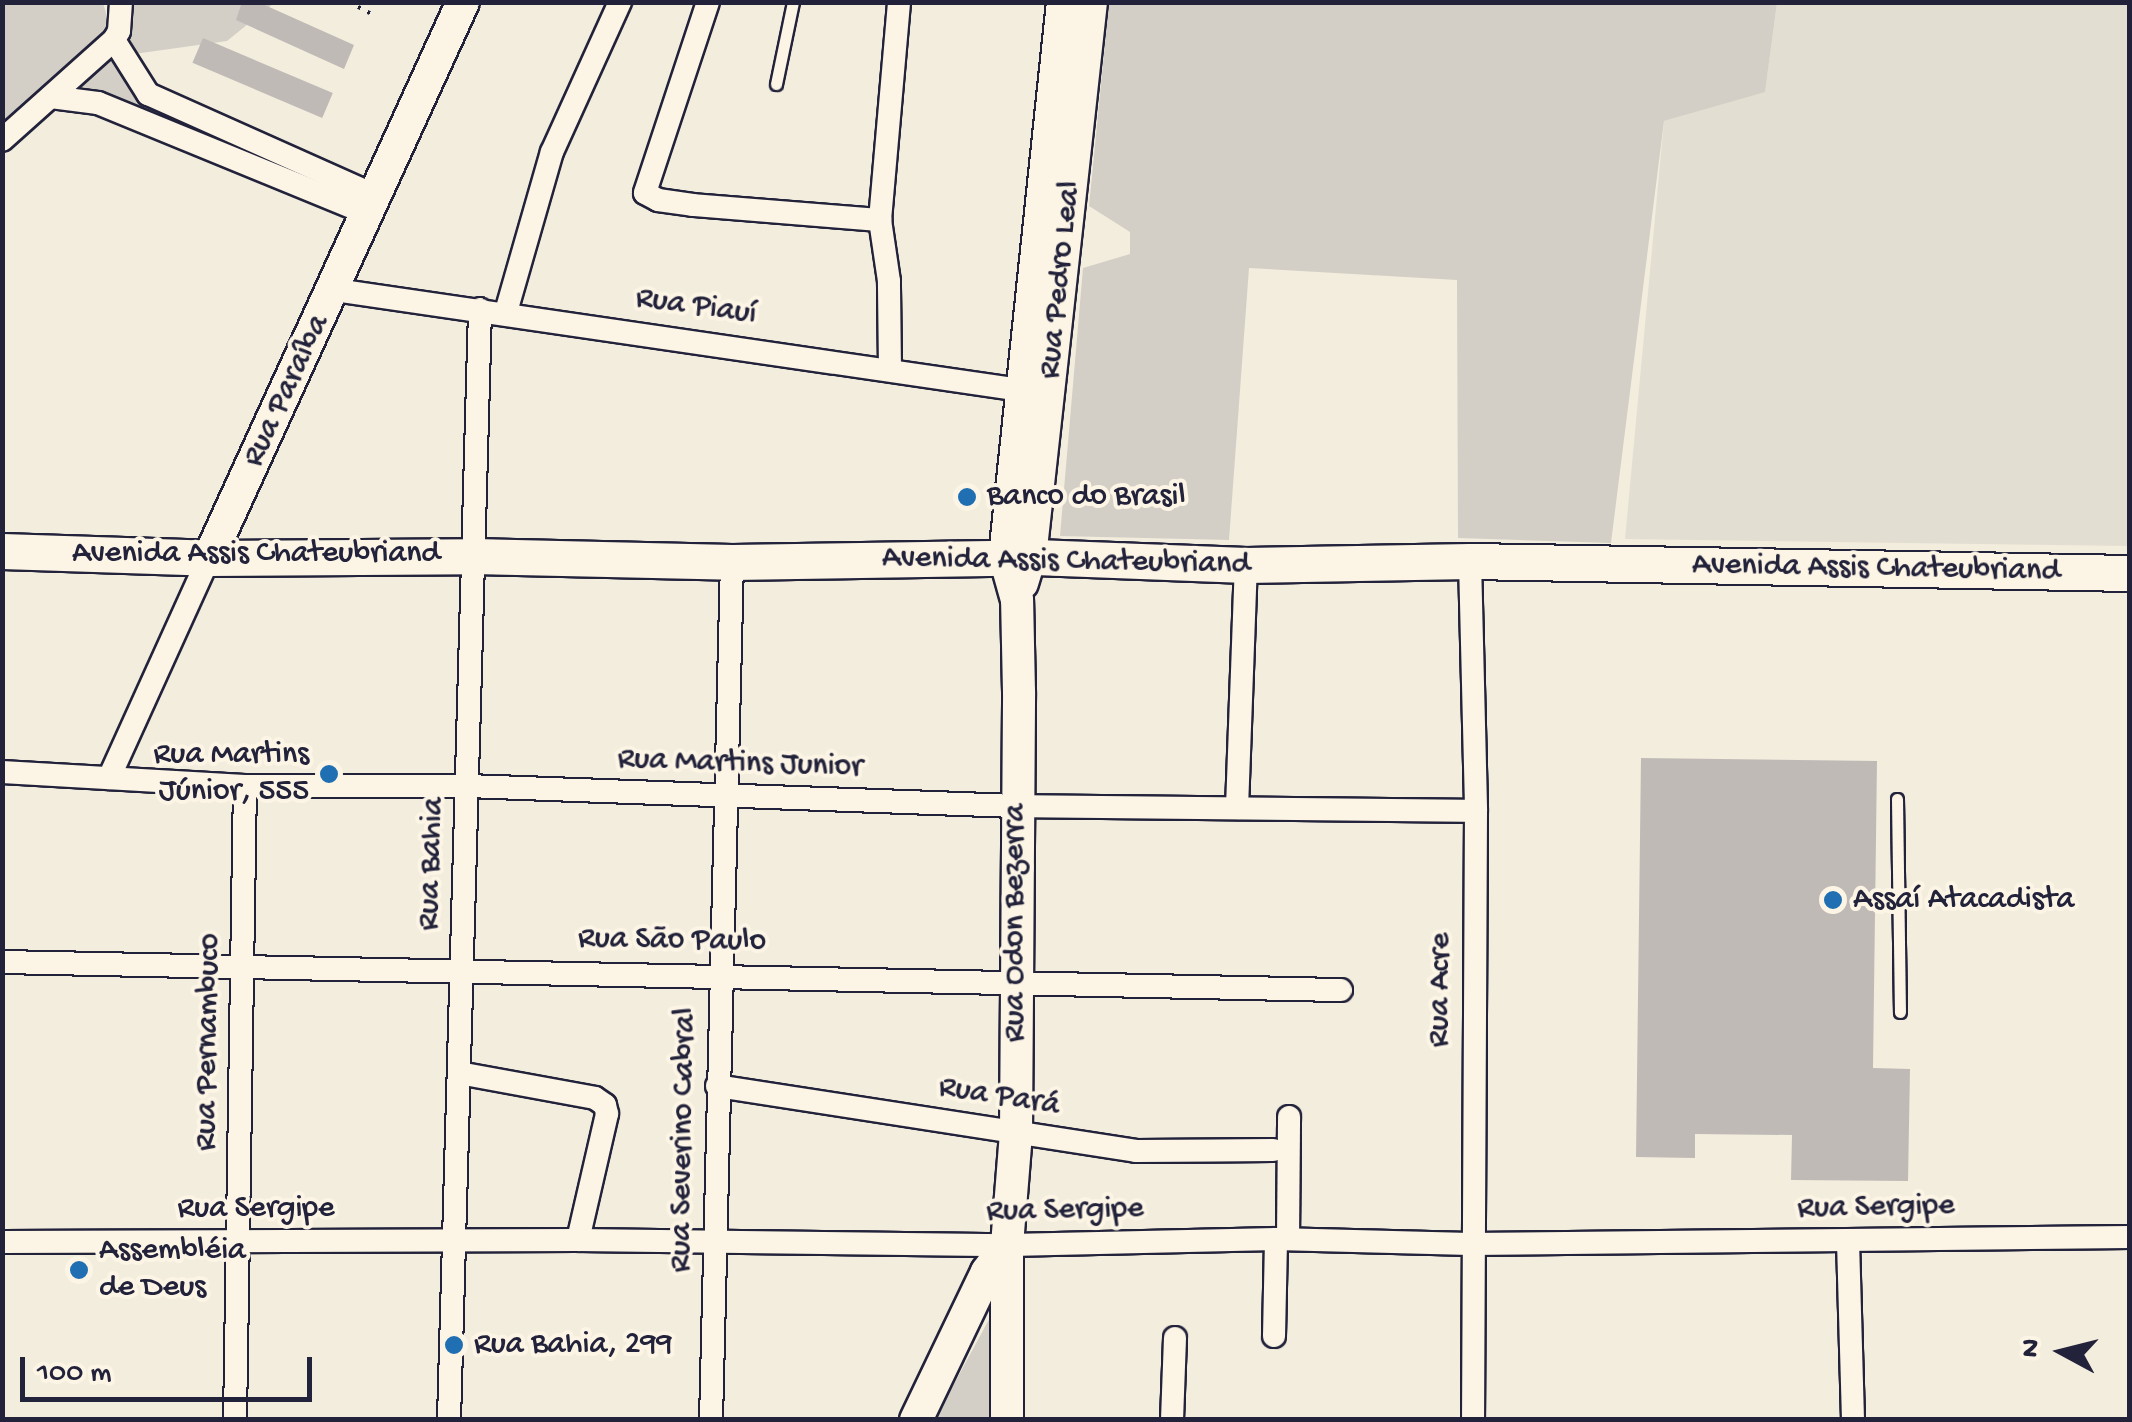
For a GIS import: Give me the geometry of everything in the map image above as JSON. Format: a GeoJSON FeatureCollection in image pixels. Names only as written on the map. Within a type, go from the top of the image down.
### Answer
{"type":"FeatureCollection","features":[{"type":"Feature","properties":{"kind":"main road","name":"Rua Paraíba"},"geometry":{"type":"LineString","coordinates":[[208,558],[335,290],[463,2]]}},
{"type":"Feature","properties":{"kind":"main road","name":"Rua Pedro Leal"},"geometry":{"type":"LineString","coordinates":[[1018,557],[1035,392],[1064,2]]}},
{"type":"Feature","properties":{"kind":"main road","name":"Rua Pedro Leal"},"geometry":{"type":"LineString","coordinates":[[1035,392],[1091,2]]}},
{"type":"Feature","properties":{"kind":"main road","name":"Avenida Assis Chateubriand"},"geometry":{"type":"LineString","coordinates":[[2,550],[208,558],[473,556],[732,562],[1018,557],[1246,565],[1470,561],[2130,573]]}},
{"type":"Feature","properties":{"kind":"main road","name":"Rua Odon Bezerra"},"geometry":{"type":"LineString","coordinates":[[1007,1420],[1007,1246],[1016,1133],[1018,557]]}},
{"type":"Feature","properties":{"kind":"main road"},"geometry":{"type":"LineString","coordinates":[[916,1420],[988,1272],[1007,1246]]}},
{"type":"Feature","properties":{"kind":"street"},"geometry":{"type":"LineString","coordinates":[[2,140],[114,40],[119,31],[121,2]]}},
{"type":"Feature","properties":{"kind":"street"},"geometry":{"type":"LineString","coordinates":[[506,312],[552,152],[620,2]]}},
{"type":"Feature","properties":{"kind":"street"},"geometry":{"type":"LineString","coordinates":[[708,2],[645,193],[658,200],[693,205],[880,220]]}},
{"type":"Feature","properties":{"kind":"street"},"geometry":{"type":"LineString","coordinates":[[890,369],[889,281],[880,220],[899,2]]}},
{"type":"Feature","properties":{"kind":"street"},"geometry":{"type":"LineString","coordinates":[[114,40],[148,94],[372,205]]}},
{"type":"Feature","properties":{"kind":"street"},"geometry":{"type":"LineString","coordinates":[[51,98],[77,97],[98,103],[372,205]]}},
{"type":"Feature","properties":{"kind":"street","name":"Rua Piauí"},"geometry":{"type":"LineString","coordinates":[[335,290],[1035,392]]}},
{"type":"Feature","properties":{"kind":"street","name":"Rua Bahia"},"geometry":{"type":"LineString","coordinates":[[450,1420],[480,309]]}},
{"type":"Feature","properties":{"kind":"street","name":"Rua Paraíba"},"geometry":{"type":"LineString","coordinates":[[109,778],[208,558]]}},
{"type":"Feature","properties":{"kind":"street","name":"Rua Acre"},"geometry":{"type":"LineString","coordinates":[[1470,561],[1476,811],[1470,1244],[1473,1420]]}},
{"type":"Feature","properties":{"kind":"street","name":"Rua Severino Cabral"},"geometry":{"type":"LineString","coordinates":[[711,1420],[716,1086],[732,562]]}},
{"type":"Feature","properties":{"kind":"street"},"geometry":{"type":"LineString","coordinates":[[1237,808],[1246,565]]}},
{"type":"Feature","properties":{"kind":"street","name":"Rua Martins Junior"},"geometry":{"type":"LineString","coordinates":[[2,772],[245,786],[467,786],[1016,806],[1476,811]]}},
{"type":"Feature","properties":{"kind":"street","name":"Rua Pernambuco"},"geometry":{"type":"LineString","coordinates":[[236,1420],[245,786]]}},
{"type":"Feature","properties":{"kind":"street","name":"Rua São Paulo"},"geometry":{"type":"LineString","coordinates":[[2,962],[242,969],[462,968],[1341,990]]}},
{"type":"Feature","properties":{"kind":"street"},"geometry":{"type":"LineString","coordinates":[[459,1073],[595,1098],[605,1105],[578,1240]]}},
{"type":"Feature","properties":{"kind":"street","name":"Rua Pará"},"geometry":{"type":"LineString","coordinates":[[716,1086],[1164,1152],[1273,1150]]}},
{"type":"Feature","properties":{"kind":"street"},"geometry":{"type":"LineString","coordinates":[[1274,1336],[1289,1118]]}},
{"type":"Feature","properties":{"kind":"street","name":"Rua Sergipe"},"geometry":{"type":"LineString","coordinates":[[2,1242],[578,1240],[1007,1246],[1282,1239],[1470,1244],[2130,1236]]}},
{"type":"Feature","properties":{"kind":"street"},"geometry":{"type":"LineString","coordinates":[[1848,1241],[1853,1420]]}},
{"type":"Feature","properties":{"kind":"street"},"geometry":{"type":"LineString","coordinates":[[1172,1420],[1175,1338]]}},
{"type":"Feature","properties":{"kind":"lane"},"geometry":{"type":"LineString","coordinates":[[776,84],[793,2]]}},
{"type":"Feature","properties":{"kind":"lane"},"geometry":{"type":"LineString","coordinates":[[1896,799],[1900,1012]]}},
{"type":"Feature","properties":{"kind":"path"},"geometry":{"type":"LineString","coordinates":[[348,2],[372,14]]}},
{"type":"Feature","properties":{"kind":"shaded area"},"geometry":{"type":"Polygon","coordinates":[[[3,3],[103,3],[109,23],[106,41],[3,133],[3,3]]]}},
{"type":"Feature","properties":{"kind":"shaded area"},"geometry":{"type":"Polygon","coordinates":[[[124,3],[274,3],[227,41],[134,54],[124,43],[124,3]]]}},
{"type":"Feature","properties":{"kind":"shaded area"},"geometry":{"type":"Polygon","coordinates":[[[1109,3],[1777,3],[1765,92],[1664,121],[1611,543],[1458,538],[1457,280],[1249,268],[1229,540],[1060,536],[1083,268],[1130,254],[1130,232],[1089,206],[1109,3]]]}},
{"type":"Feature","properties":{"kind":"shaded area"},"geometry":{"type":"Polygon","coordinates":[[[1777,3],[2129,3],[2129,546],[1625,539],[1664,121],[1765,91],[1777,3]]]}},
{"type":"Feature","properties":{"kind":"shaded area"},"geometry":{"type":"Polygon","coordinates":[[[112,52],[139,96],[370,199],[66,90],[112,52]]]}},
{"type":"Feature","properties":{"kind":"shaded area"},"geometry":{"type":"Polygon","coordinates":[[[999,1301],[990,1419],[935,1419],[999,1301]]]}},
{"type":"Feature","properties":{"kind":"building"},"geometry":{"type":"Polygon","coordinates":[[[242,2],[258,2],[354,45],[344,69],[236,20],[242,2]]]}},
{"type":"Feature","properties":{"kind":"building"},"geometry":{"type":"Polygon","coordinates":[[[203,38],[333,93],[322,118],[192,63],[203,38]]]}},
{"type":"Feature","properties":{"kind":"building"},"geometry":{"type":"Polygon","coordinates":[[[1641,758],[1877,761],[1873,1068],[1910,1069],[1908,1181],[1791,1180],[1792,1135],[1695,1134],[1695,1158],[1636,1157],[1641,758]]]}},
{"type":"Feature","properties":{"kind":"place","name":"Banco do Brasil"},"geometry":{"type":"Point","coordinates":[967,497]}},
{"type":"Feature","properties":{"kind":"place","name":"Rua Martins Júnior, 555"},"geometry":{"type":"Point","coordinates":[329,774]}},
{"type":"Feature","properties":{"kind":"place","name":"Assaí Atacadista"},"geometry":{"type":"Point","coordinates":[1833,900]}},
{"type":"Feature","properties":{"kind":"place","name":"Assembléia de Deus"},"geometry":{"type":"Point","coordinates":[79,1270]}},
{"type":"Feature","properties":{"kind":"place","name":"Rua Bahia, 299"},"geometry":{"type":"Point","coordinates":[454,1345]}}]}
